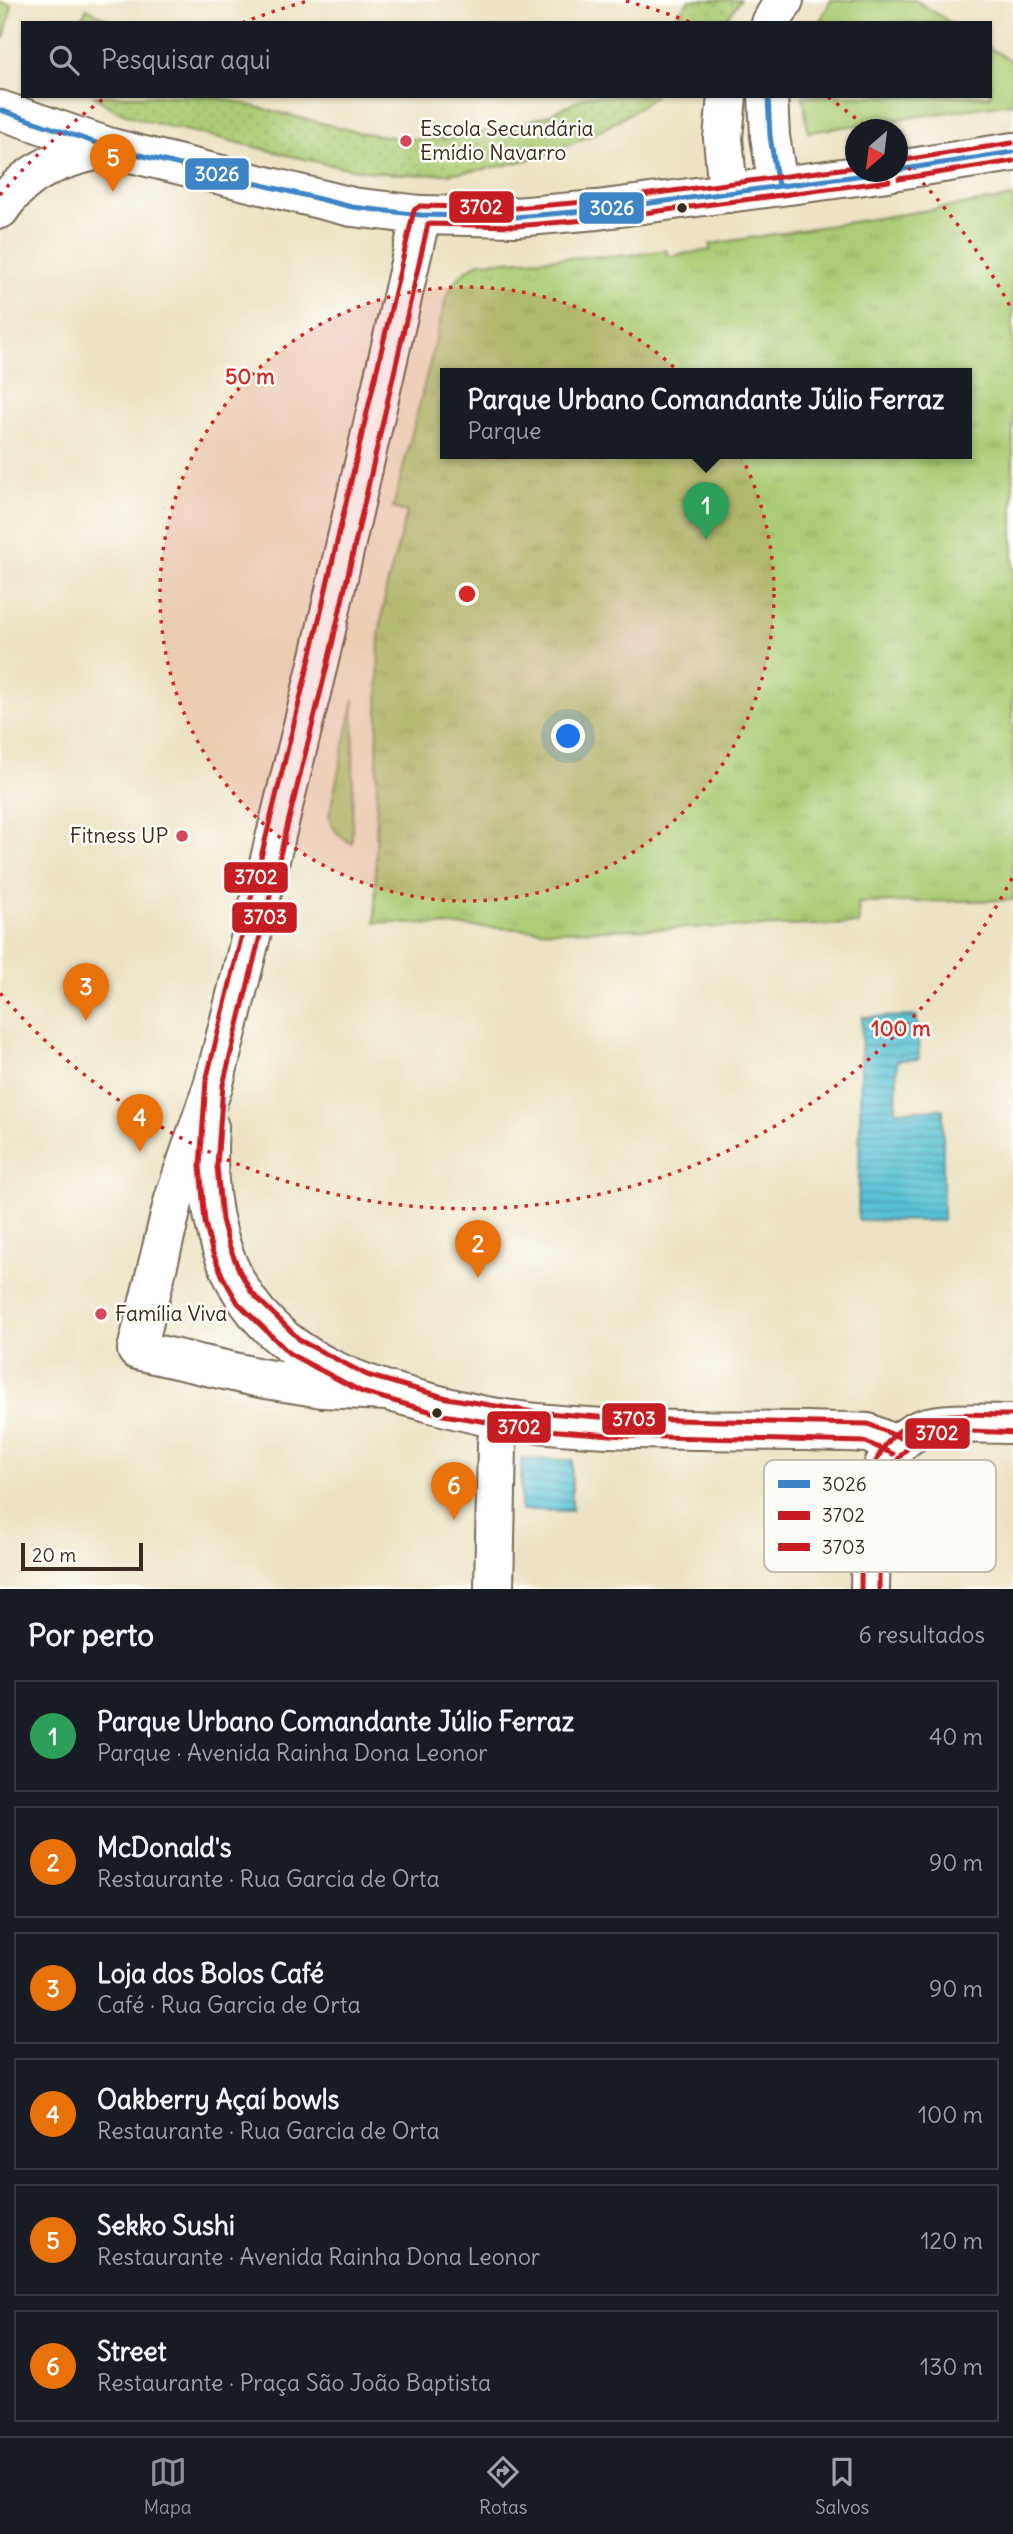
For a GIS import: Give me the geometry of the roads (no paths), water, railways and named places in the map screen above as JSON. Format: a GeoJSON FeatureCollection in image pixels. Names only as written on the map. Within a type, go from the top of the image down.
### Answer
{"type":"FeatureCollection","features":[{"type":"Feature","properties":{"kind":"street"},"geometry":{"type":"LineString","coordinates":[[727,98],[723,138],[728,193]]}},
{"type":"Feature","properties":{"kind":"street"},"geometry":{"type":"LineString","coordinates":[[768,98],[770,136],[778,186]]}},
{"type":"Feature","properties":{"kind":"street"},"geometry":{"type":"LineString","coordinates":[[0,110],[111,148],[352,207],[421,215],[515,217],[597,210],[845,177]]}},
{"type":"Feature","properties":{"kind":"street"},"geometry":{"type":"LineString","coordinates":[[0,209],[12,191],[36,172],[80,153],[111,148]]}},
{"type":"Feature","properties":{"kind":"street"},"geometry":{"type":"LineString","coordinates":[[908,168],[1013,152]]}},
{"type":"Feature","properties":{"kind":"street"},"geometry":{"type":"LineString","coordinates":[[387,1391],[322,1388],[260,1378],[137,1350],[174,1199],[214,1083],[323,644],[421,215]]}},
{"type":"Feature","properties":{"kind":"street"},"geometry":{"type":"LineString","coordinates":[[214,1083],[208,1129],[207,1169],[218,1237],[228,1267],[245,1298],[270,1327],[302,1354],[339,1373],[387,1391],[470,1413],[500,1418],[625,1427],[868,1433],[897,1446]]}},
{"type":"Feature","properties":{"kind":"street"},"geometry":{"type":"LineString","coordinates":[[494,1589],[497,1443],[500,1418]]}},
{"type":"Feature","properties":{"kind":"street"},"geometry":{"type":"LineString","coordinates":[[886,1460],[897,1446],[921,1429],[934,1426],[1013,1424]]}},
{"type":"Feature","properties":{"kind":"water"},"geometry":{"type":"Polygon","coordinates":[[[917,1016],[919,1059],[897,1060],[896,1111],[943,1109],[943,1221],[858,1220],[862,1017],[917,1016]]]}},
{"type":"Feature","properties":{"kind":"water"},"geometry":{"type":"Polygon","coordinates":[[[521,1459],[572,1460],[572,1511],[521,1510],[521,1459]]]}},
{"type":"Feature","properties":{"kind":"place","name":"Escola Secundária Emídio Navarro"},"geometry":{"type":"Point","coordinates":[406,141]}},
{"type":"Feature","properties":{"kind":"place","name":"Sekko Sushi"},"geometry":{"type":"Point","coordinates":[113,192]}},
{"type":"Feature","properties":{"kind":"place","name":"Parque Urbano Comandante Júlio Ferraz"},"geometry":{"type":"Point","coordinates":[706,540]}},
{"type":"Feature","properties":{"kind":"place","name":"Fitness UP"},"geometry":{"type":"Point","coordinates":[182,836]}},
{"type":"Feature","properties":{"kind":"place","name":"Loja dos Bolos Café"},"geometry":{"type":"Point","coordinates":[86,1021]}},
{"type":"Feature","properties":{"kind":"place","name":"Oakberry Açaí bowls"},"geometry":{"type":"Point","coordinates":[140,1152]}},
{"type":"Feature","properties":{"kind":"place","name":"McDonald's"},"geometry":{"type":"Point","coordinates":[478,1278]}},
{"type":"Feature","properties":{"kind":"place","name":"Família Viva"},"geometry":{"type":"Point","coordinates":[101,1314]}},
{"type":"Feature","properties":{"kind":"place","name":"Street"},"geometry":{"type":"Point","coordinates":[454,1520]}}]}
